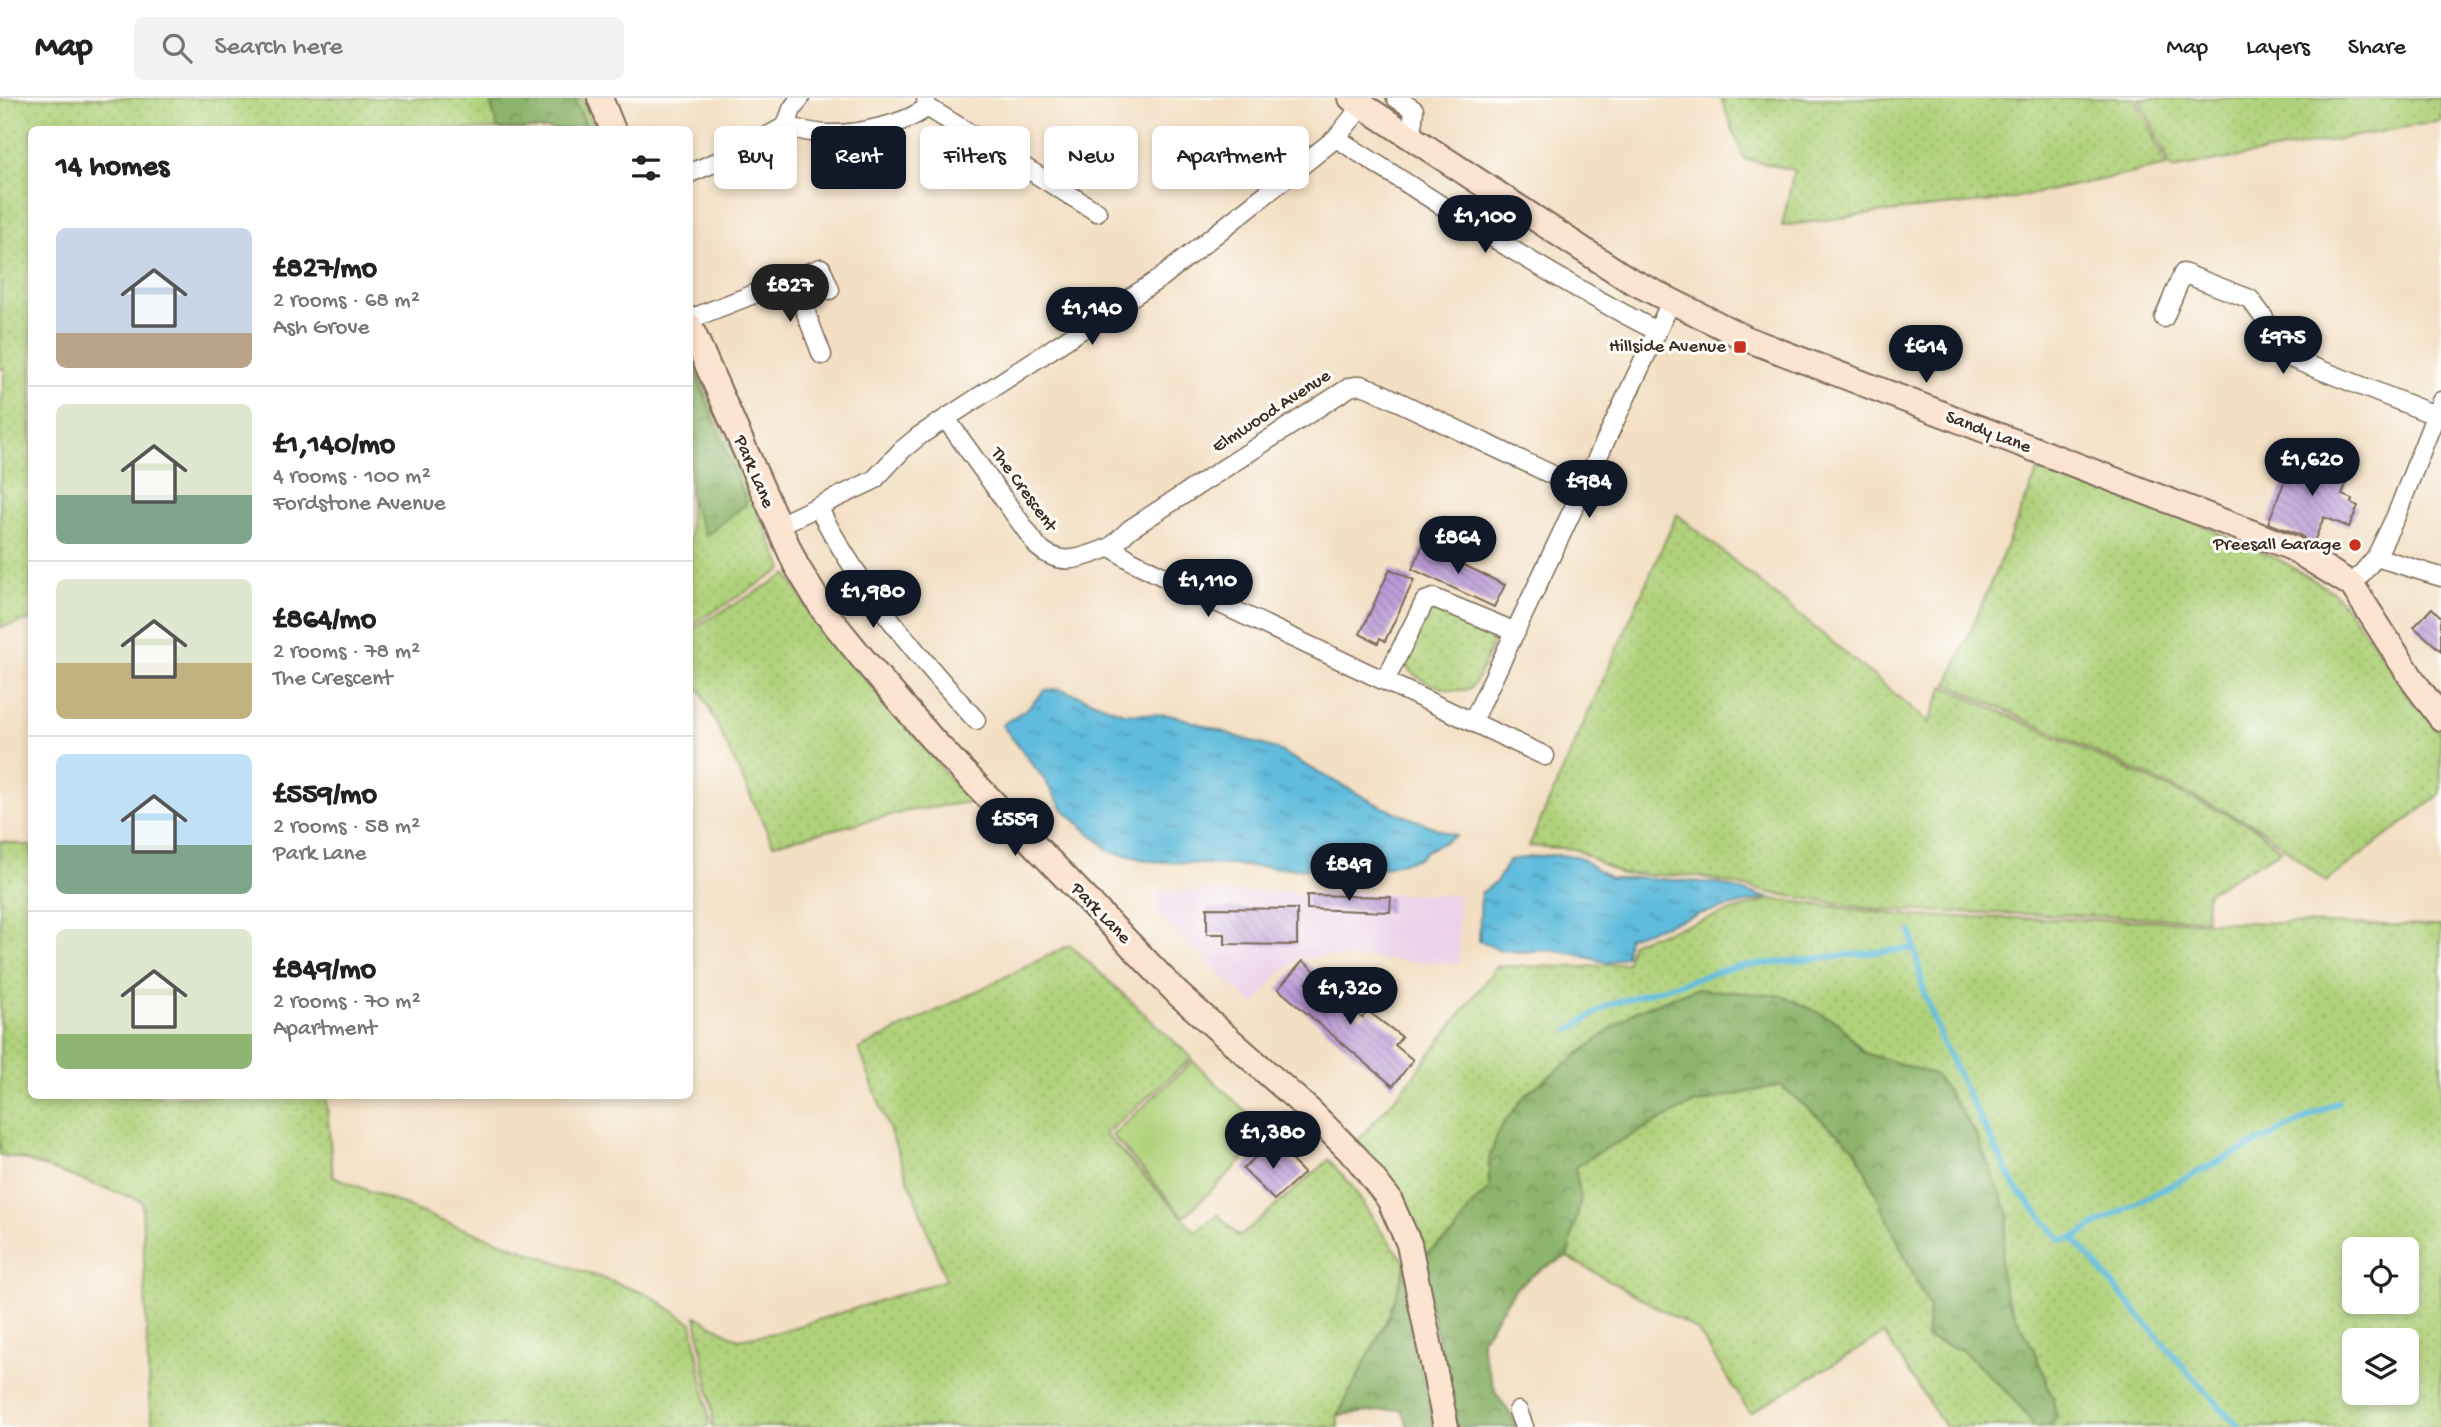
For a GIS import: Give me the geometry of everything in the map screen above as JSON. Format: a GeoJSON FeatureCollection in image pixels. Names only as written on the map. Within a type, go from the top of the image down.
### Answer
{"type":"FeatureCollection","features":[{"type":"Feature","properties":{"kind":"main road"},"geometry":{"type":"LineString","coordinates":[[600,98],[610,126]]}},
{"type":"Feature","properties":{"kind":"main road","name":"Sandy Lane"},"geometry":{"type":"LineString","coordinates":[[1356,102],[1628,279],[1778,353],[2292,548],[2352,585],[2414,682],[2441,718]]}},
{"type":"Feature","properties":{"kind":"main road","name":"Park Lane"},"geometry":{"type":"LineString","coordinates":[[693,333],[777,526],[796,565],[824,611],[932,739],[1178,994],[1309,1110],[1357,1157],[1373,1178],[1398,1215],[1409,1244],[1446,1427]]}},
{"type":"Feature","properties":{"kind":"street"},"geometry":{"type":"LineString","coordinates":[[786,126],[792,109],[800,98]]}},
{"type":"Feature","properties":{"kind":"street"},"geometry":{"type":"LineString","coordinates":[[1396,98],[1414,110],[1411,138]]}},
{"type":"Feature","properties":{"kind":"street"},"geometry":{"type":"LineString","coordinates":[[777,526],[874,480],[902,450],[1162,277],[1336,138],[1356,102]]}},
{"type":"Feature","properties":{"kind":"street"},"geometry":{"type":"LineString","coordinates":[[797,128],[829,134],[853,132],[917,115],[926,103],[1097,212]]}},
{"type":"Feature","properties":{"kind":"street"},"geometry":{"type":"LineString","coordinates":[[1336,138],[1468,223],[1620,313],[1657,331]]}},
{"type":"Feature","properties":{"kind":"street"},"geometry":{"type":"LineString","coordinates":[[693,172],[714,163]]}},
{"type":"Feature","properties":{"kind":"street"},"geometry":{"type":"LineString","coordinates":[[693,318],[821,268],[830,290]]}},
{"type":"Feature","properties":{"kind":"street"},"geometry":{"type":"LineString","coordinates":[[2164,318],[2183,273],[2250,299],[2285,356],[2438,408],[2396,516],[2376,557],[2352,585]]}},
{"type":"Feature","properties":{"kind":"street"},"geometry":{"type":"LineString","coordinates":[[793,279],[822,355]]}},
{"type":"Feature","properties":{"kind":"street"},"geometry":{"type":"LineString","coordinates":[[1473,721],[1671,302]]}},
{"type":"Feature","properties":{"kind":"street","name":"Elmwood Avenue"},"geometry":{"type":"LineString","coordinates":[[1111,547],[1130,529],[1350,387],[1361,385],[1582,489]]}},
{"type":"Feature","properties":{"kind":"street","name":"The Crescent"},"geometry":{"type":"LineString","coordinates":[[946,419],[1038,547],[1049,557],[1065,560],[1111,547]]}},
{"type":"Feature","properties":{"kind":"street"},"geometry":{"type":"LineString","coordinates":[[818,507],[851,565],[881,609],[920,659],[976,720]]}},
{"type":"Feature","properties":{"kind":"street"},"geometry":{"type":"LineString","coordinates":[[1111,547],[1132,561],[1178,584],[1545,756]]}},
{"type":"Feature","properties":{"kind":"street"},"geometry":{"type":"LineString","coordinates":[[2376,557],[2441,577]]}},
{"type":"Feature","properties":{"kind":"street"},"geometry":{"type":"LineString","coordinates":[[1385,681],[1425,601],[1434,598],[1516,632]]}},
{"type":"Feature","properties":{"kind":"shaded area"},"geometry":{"type":"Polygon","coordinates":[[[1157,890],[1459,895],[1459,964],[1325,956],[1298,959],[1278,975],[1254,1005],[1157,915],[1157,890]]]}},
{"type":"Feature","properties":{"kind":"green space"},"geometry":{"type":"Polygon","coordinates":[[[0,98],[582,98],[594,126],[28,126],[28,621],[0,627],[0,414],[5,370],[0,368],[0,98]]]}},
{"type":"Feature","properties":{"kind":"green space"},"geometry":{"type":"Polygon","coordinates":[[[489,98],[574,98],[587,126],[497,126],[489,98]]]}},
{"type":"Feature","properties":{"kind":"green space"},"geometry":{"type":"Polygon","coordinates":[[[1721,98],[2135,98],[2167,166],[2004,200],[1782,226],[1794,170],[1744,159],[1721,98]]]}},
{"type":"Feature","properties":{"kind":"green space"},"geometry":{"type":"Polygon","coordinates":[[[2139,98],[2441,98],[2441,121],[2172,169],[2139,98]]]}},
{"type":"Feature","properties":{"kind":"green space"},"geometry":{"type":"Polygon","coordinates":[[[693,362],[783,569],[693,624],[693,362]]]}},
{"type":"Feature","properties":{"kind":"green space"},"geometry":{"type":"Polygon","coordinates":[[[693,368],[747,503],[706,536],[693,506],[693,368]]]}},
{"type":"Feature","properties":{"kind":"green space"},"geometry":{"type":"Polygon","coordinates":[[[2040,466],[2197,523],[2280,560],[2335,593],[2375,645],[2409,697],[2441,732],[2441,794],[2326,882],[2259,827],[1948,684],[2040,466]]]}},
{"type":"Feature","properties":{"kind":"green space"},"geometry":{"type":"Polygon","coordinates":[[[1677,514],[1929,722],[1944,686],[2256,828],[2281,850],[2207,893],[2206,919],[1880,910],[1771,893],[1699,876],[1621,874],[1575,849],[1529,846],[1677,514]]]}},
{"type":"Feature","properties":{"kind":"green space"},"geometry":{"type":"Polygon","coordinates":[[[787,574],[809,610],[970,802],[908,811],[773,844],[693,679],[693,628],[787,574]]]}},
{"type":"Feature","properties":{"kind":"green space"},"geometry":{"type":"Polygon","coordinates":[[[1437,609],[1488,632],[1493,643],[1477,678],[1471,687],[1465,690],[1445,688],[1424,681],[1408,669],[1405,663],[1407,652],[1425,619],[1437,609]]]}},
{"type":"Feature","properties":{"kind":"green space"},"geometry":{"type":"Polygon","coordinates":[[[0,841],[28,846],[28,1099],[326,1099],[333,1176],[442,1221],[649,1295],[692,1323],[709,1418],[708,1427],[153,1427],[149,1398],[142,1201],[19,1158],[0,1155],[0,841]]]}},
{"type":"Feature","properties":{"kind":"green space"},"geometry":{"type":"Polygon","coordinates":[[[1771,899],[1911,916],[2441,926],[2441,1427],[2047,1427],[2057,1417],[2033,1348],[2006,1297],[1999,1265],[2009,1215],[1975,1132],[1936,1075],[1864,1053],[1838,1022],[1694,989],[1634,1012],[1526,1094],[1489,1159],[1489,1189],[1471,1206],[1454,1234],[1420,1258],[1410,1214],[1357,1141],[1408,1083],[1497,966],[1583,967],[1627,963],[1632,942],[1771,899]]]}},
{"type":"Feature","properties":{"kind":"green space"},"geometry":{"type":"Polygon","coordinates":[[[1070,945],[1192,1058],[1105,1134],[1196,1232],[1218,1214],[1239,1237],[1329,1160],[1351,1185],[1406,1263],[1389,1316],[1338,1415],[1338,1427],[712,1427],[713,1415],[696,1316],[738,1339],[779,1332],[946,1280],[859,1049],[1070,945]]]}},
{"type":"Feature","properties":{"kind":"green space"},"geometry":{"type":"Polygon","coordinates":[[[1694,989],[1784,996],[1838,1022],[1864,1053],[1936,1075],[1975,1133],[2009,1215],[2000,1266],[2006,1297],[2033,1348],[2052,1395],[2057,1417],[2047,1427],[2035,1427],[2012,1397],[1962,1350],[1926,1338],[1929,1308],[1855,1148],[1780,1085],[1690,1105],[1595,1154],[1575,1168],[1581,1199],[1567,1257],[1541,1269],[1516,1288],[1482,1339],[1482,1350],[1496,1393],[1519,1427],[1456,1427],[1420,1258],[1454,1234],[1471,1206],[1489,1189],[1489,1159],[1499,1130],[1526,1094],[1634,1012],[1694,989]]]}},
{"type":"Feature","properties":{"kind":"green space"},"geometry":{"type":"Polygon","coordinates":[[[1193,1061],[1269,1134],[1184,1217],[1112,1135],[1193,1061]]]}},
{"type":"Feature","properties":{"kind":"green space"},"geometry":{"type":"Polygon","coordinates":[[[1780,1085],[1855,1148],[1929,1308],[1926,1338],[1962,1350],[2012,1397],[2035,1427],[1945,1427],[1884,1334],[1750,1413],[1697,1330],[1567,1257],[1581,1199],[1574,1168],[1595,1154],[1690,1105],[1780,1085]]]}},
{"type":"Feature","properties":{"kind":"green space"},"geometry":{"type":"Polygon","coordinates":[[[1406,1263],[1434,1427],[1408,1427],[1401,1409],[1338,1415],[1389,1316],[1406,1263]]]}},
{"type":"Feature","properties":{"kind":"water"},"geometry":{"type":"Polygon","coordinates":[[[1061,689],[1123,713],[1173,715],[1278,750],[1380,806],[1456,836],[1426,851],[1419,858],[1366,872],[1150,861],[1111,852],[1063,809],[1044,779],[1002,725],[1029,707],[1045,690],[1061,689]]]}},
{"type":"Feature","properties":{"kind":"water"},"geometry":{"type":"Polygon","coordinates":[[[1549,855],[1577,856],[1610,878],[1715,883],[1767,898],[1699,914],[1628,937],[1626,956],[1608,963],[1549,950],[1501,950],[1479,941],[1481,893],[1497,881],[1509,860],[1549,855]]]}},
{"type":"Feature","properties":{"kind":"building"},"geometry":{"type":"Polygon","coordinates":[[[2296,452],[2350,473],[2342,495],[2352,499],[2351,503],[2358,506],[2349,527],[2324,517],[2313,544],[2298,534],[2268,523],[2296,452]]]}},
{"type":"Feature","properties":{"kind":"building"},"geometry":{"type":"Polygon","coordinates":[[[1423,545],[1505,585],[1494,607],[1412,569],[1423,545]]]}},
{"type":"Feature","properties":{"kind":"building"},"geometry":{"type":"Polygon","coordinates":[[[1390,569],[1414,580],[1385,641],[1380,638],[1378,643],[1360,634],[1390,569]]]}},
{"type":"Feature","properties":{"kind":"building"},"geometry":{"type":"Polygon","coordinates":[[[2432,608],[2441,617],[2441,651],[2414,627],[2432,608]]]}},
{"type":"Feature","properties":{"kind":"building"},"geometry":{"type":"Polygon","coordinates":[[[1307,895],[1391,897],[1390,912],[1307,909],[1307,895]]]}},
{"type":"Feature","properties":{"kind":"building"},"geometry":{"type":"Polygon","coordinates":[[[1207,908],[1297,909],[1297,945],[1225,944],[1225,934],[1207,934],[1207,908]]]}},
{"type":"Feature","properties":{"kind":"building"},"geometry":{"type":"Polygon","coordinates":[[[1303,961],[1315,971],[1306,983],[1340,1010],[1344,1004],[1362,1018],[1368,1011],[1402,1037],[1395,1045],[1413,1060],[1393,1086],[1278,989],[1303,961]]]}},
{"type":"Feature","properties":{"kind":"building"},"geometry":{"type":"Polygon","coordinates":[[[1272,1141],[1304,1173],[1274,1200],[1243,1169],[1272,1141]]]}},
{"type":"Feature","properties":{"kind":"waterway"},"geometry":{"type":"LineString","coordinates":[[1911,932],[1924,992],[1943,1043],[2015,1186],[2061,1240],[2073,1238],[2186,1370],[2239,1427]]}},
{"type":"Feature","properties":{"kind":"waterway"},"geometry":{"type":"LineString","coordinates":[[1570,1030],[1608,1005],[1734,967],[1915,948]]}},
{"type":"Feature","properties":{"kind":"waterway"},"geometry":{"type":"LineString","coordinates":[[2073,1238],[2138,1202],[2338,1102]]}},
{"type":"Feature","properties":{"kind":"place","name":"Hillside Avenue"},"geometry":{"type":"Point","coordinates":[1740,347]}},
{"type":"Feature","properties":{"kind":"place","name":"Preesall Garage"},"geometry":{"type":"Point","coordinates":[2355,545]}}]}
